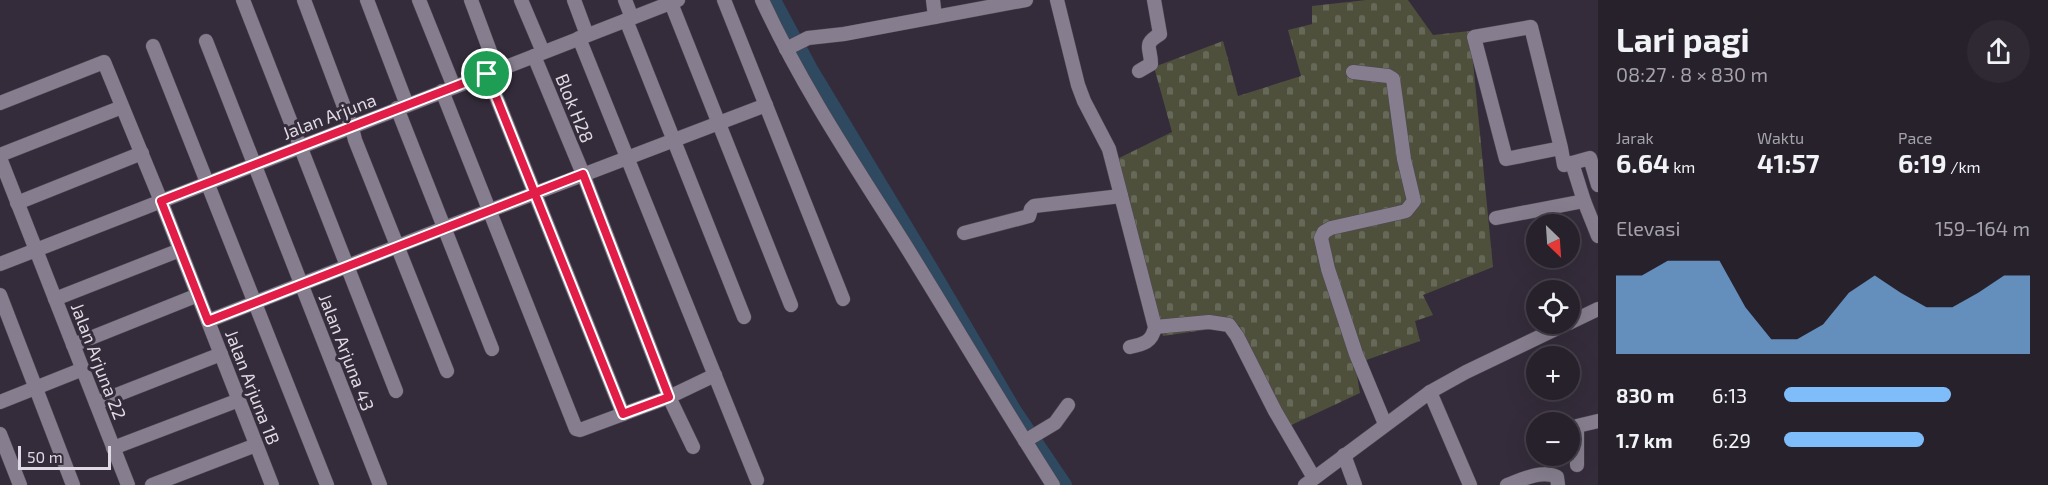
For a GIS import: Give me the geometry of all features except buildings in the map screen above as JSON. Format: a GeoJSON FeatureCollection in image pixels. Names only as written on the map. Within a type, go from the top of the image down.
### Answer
{"type":"FeatureCollection","features":[{"type":"Feature","properties":{"kind":"street"},"geometry":{"type":"LineString","coordinates":[[243,0],[396,391]]}},
{"type":"Feature","properties":{"kind":"street"},"geometry":{"type":"LineString","coordinates":[[304,0],[355,140],[447,371]]}},
{"type":"Feature","properties":{"kind":"street"},"geometry":{"type":"LineString","coordinates":[[367,0],[444,228],[492,350]]}},
{"type":"Feature","properties":{"kind":"street"},"geometry":{"type":"LineString","coordinates":[[419,0],[490,210],[576,429],[580,430],[669,397],[716,375]]}},
{"type":"Feature","properties":{"kind":"street"},"geometry":{"type":"LineString","coordinates":[[471,0],[492,72],[535,193],[623,414]]}},
{"type":"Feature","properties":{"kind":"street","name":"Blok H28"},"geometry":{"type":"LineString","coordinates":[[521,0],[538,54],[583,174],[669,397],[693,447]]}},
{"type":"Feature","properties":{"kind":"street"},"geometry":{"type":"LineString","coordinates":[[574,0],[583,37],[627,158],[757,480]]}},
{"type":"Feature","properties":{"kind":"street"},"geometry":{"type":"LineString","coordinates":[[625,0],[629,19],[672,141],[744,317]]}},
{"type":"Feature","properties":{"kind":"street"},"geometry":{"type":"LineString","coordinates":[[724,0],[843,299]]}},
{"type":"Feature","properties":{"kind":"street"},"geometry":{"type":"LineString","coordinates":[[762,0],[794,45],[844,150],[1053,485]]}},
{"type":"Feature","properties":{"kind":"street"},"geometry":{"type":"LineString","coordinates":[[933,0],[935,17]]}},
{"type":"Feature","properties":{"kind":"street"},"geometry":{"type":"LineString","coordinates":[[794,45],[820,38],[1026,0]]}},
{"type":"Feature","properties":{"kind":"street"},"geometry":{"type":"LineString","coordinates":[[1057,0],[1078,85],[1109,149],[1155,327],[1153,336],[1147,342],[1130,347]]}},
{"type":"Feature","properties":{"kind":"street"},"geometry":{"type":"LineString","coordinates":[[1139,71],[1151,64],[1148,43],[1150,39],[1160,34],[1154,0]]}},
{"type":"Feature","properties":{"kind":"street"},"geometry":{"type":"LineString","coordinates":[[675,1],[790,305]]}},
{"type":"Feature","properties":{"kind":"street","name":"Jalan Arjuna"},"geometry":{"type":"LineString","coordinates":[[0,264],[675,1]]}},
{"type":"Feature","properties":{"kind":"street"},"geometry":{"type":"LineString","coordinates":[[1561,148],[1506,159],[1474,37],[1531,27],[1561,148],[1564,165],[1590,158],[1598,185]]}},
{"type":"Feature","properties":{"kind":"street","name":"Jalan Arjuna 43"},"geometry":{"type":"LineString","coordinates":[[206,41],[380,485]]}},
{"type":"Feature","properties":{"kind":"street"},"geometry":{"type":"LineString","coordinates":[[153,46],[327,485]]}},
{"type":"Feature","properties":{"kind":"street","name":"Jalan Arjuna 1B"},"geometry":{"type":"LineString","coordinates":[[0,103],[104,62],[272,485]]}},
{"type":"Feature","properties":{"kind":"street"},"geometry":{"type":"LineString","coordinates":[[1353,72],[1388,76],[1393,79],[1404,159],[1414,201],[1406,211],[1331,228],[1324,232],[1321,238],[1328,269],[1356,354],[1385,424]]}},
{"type":"Feature","properties":{"kind":"street"},"geometry":{"type":"LineString","coordinates":[[208,321],[396,246],[766,105]]}},
{"type":"Feature","properties":{"kind":"street"},"geometry":{"type":"LineString","coordinates":[[0,157],[122,107]]}},
{"type":"Feature","properties":{"kind":"street"},"geometry":{"type":"LineString","coordinates":[[17,203],[142,153]]}},
{"type":"Feature","properties":{"kind":"street","name":"Jalan Arjuna 22"},"geometry":{"type":"LineString","coordinates":[[0,157],[128,485]]}},
{"type":"Feature","properties":{"kind":"street"},"geometry":{"type":"LineString","coordinates":[[1572,163],[1584,201],[1595,220],[1598,236]]}},
{"type":"Feature","properties":{"kind":"street"},"geometry":{"type":"LineString","coordinates":[[964,233],[1029,216],[1034,206],[1120,195]]}},
{"type":"Feature","properties":{"kind":"street"},"geometry":{"type":"LineString","coordinates":[[1496,218],[1584,201]]}},
{"type":"Feature","properties":{"kind":"street"},"geometry":{"type":"LineString","coordinates":[[55,299],[180,250]]}},
{"type":"Feature","properties":{"kind":"street"},"geometry":{"type":"LineString","coordinates":[[0,295],[73,485]]}},
{"type":"Feature","properties":{"kind":"street"},"geometry":{"type":"LineString","coordinates":[[73,345],[198,296]]}},
{"type":"Feature","properties":{"kind":"street"},"geometry":{"type":"LineString","coordinates":[[1580,317],[1598,309]]}},
{"type":"Feature","properties":{"kind":"street"},"geometry":{"type":"LineString","coordinates":[[1155,327],[1209,322],[1229,325],[1237,336],[1309,481],[1430,392],[1545,334]]}},
{"type":"Feature","properties":{"kind":"street"},"geometry":{"type":"LineString","coordinates":[[96,403],[221,354]]}},
{"type":"Feature","properties":{"kind":"street"},"geometry":{"type":"LineString","coordinates":[[0,402],[82,369]]}},
{"type":"Feature","properties":{"kind":"street"},"geometry":{"type":"LineString","coordinates":[[1430,392],[1470,485]]}},
{"type":"Feature","properties":{"kind":"street"},"geometry":{"type":"LineString","coordinates":[[113,448],[239,400]]}},
{"type":"Feature","properties":{"kind":"street"},"geometry":{"type":"LineString","coordinates":[[1027,440],[1055,423],[1068,405]]}},
{"type":"Feature","properties":{"kind":"street"},"geometry":{"type":"LineString","coordinates":[[1580,425],[1598,421]]}},
{"type":"Feature","properties":{"kind":"street"},"geometry":{"type":"LineString","coordinates":[[0,434],[20,485]]}},
{"type":"Feature","properties":{"kind":"street"},"geometry":{"type":"LineString","coordinates":[[152,485],[256,445]]}},
{"type":"Feature","properties":{"kind":"street"},"geometry":{"type":"LineString","coordinates":[[1344,455],[1355,485]]}},
{"type":"Feature","properties":{"kind":"street"},"geometry":{"type":"LineString","coordinates":[[1507,485],[1539,475],[1552,474],[1557,477],[1558,485]]}},
{"type":"Feature","properties":{"kind":"green space"},"geometry":{"type":"Polygon","coordinates":[[[1366,0],[1408,0],[1433,35],[1470,31],[1493,267],[1423,295],[1433,315],[1415,321],[1420,341],[1355,364],[1360,393],[1287,427],[1239,325],[1163,336],[1115,160],[1172,132],[1154,67],[1223,41],[1238,96],[1301,76],[1288,30],[1312,24],[1312,6],[1366,0]]]}},
{"type":"Feature","properties":{"kind":"waterway"},"geometry":{"type":"LineString","coordinates":[[774,0],[811,69],[1015,411],[1065,485]]}},
{"type":"Feature","properties":{"kind":"route"},"geometry":{"type":"LineString","coordinates":[[487,74],[161,201],[208,321],[396,246],[535,193],[583,174],[669,397],[623,414],[535,193],[487,74]]}}]}
